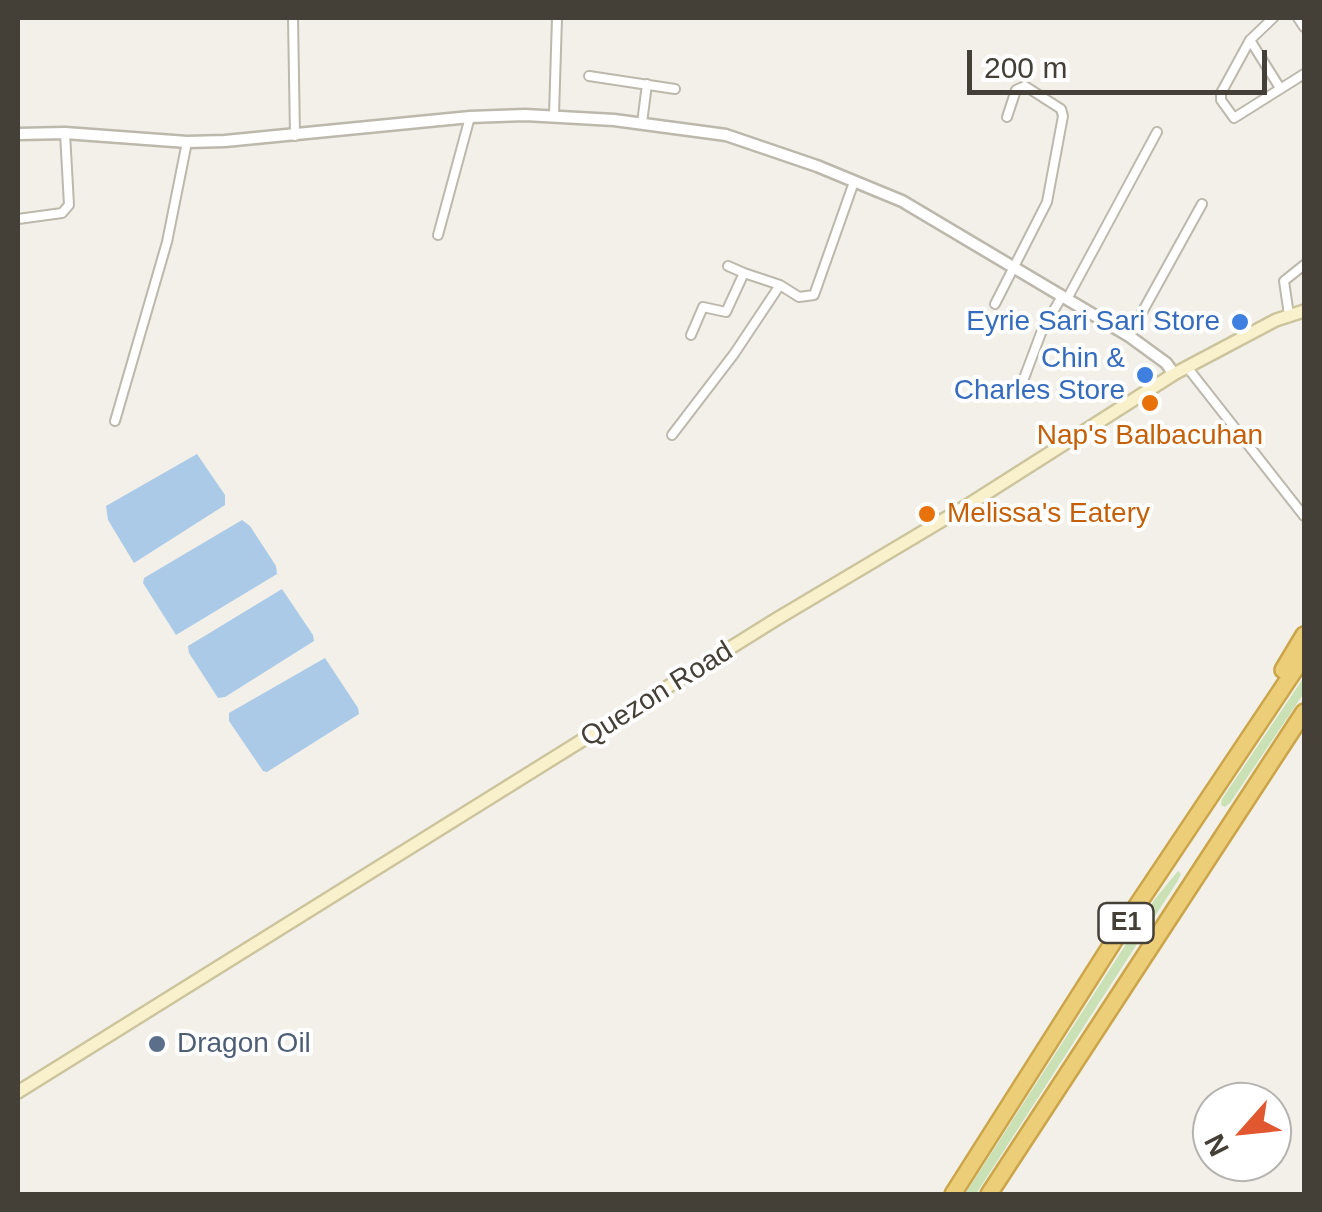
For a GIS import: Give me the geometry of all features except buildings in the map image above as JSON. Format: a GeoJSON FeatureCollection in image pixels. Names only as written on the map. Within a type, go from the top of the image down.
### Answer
{"type":"FeatureCollection","features":[{"type":"Feature","properties":{"kind":"highway"},"geometry":{"type":"LineString","coordinates":[[1255,727],[1264,702],[1304,635]]}},
{"type":"Feature","properties":{"kind":"highway","name":"E1"},"geometry":{"type":"LineString","coordinates":[[953,1194],[1304,656]]}},
{"type":"Feature","properties":{"kind":"highway","name":"E1"},"geometry":{"type":"LineString","coordinates":[[988,1194],[1304,712]]}},
{"type":"Feature","properties":{"kind":"highway"},"geometry":{"type":"LineString","coordinates":[[1155,936],[1180,911],[1304,730]]}},
{"type":"Feature","properties":{"kind":"main road","name":"Quezon Road"},"geometry":{"type":"LineString","coordinates":[[18,1092],[1174,374],[1304,311]]}},
{"type":"Feature","properties":{"kind":"street"},"geometry":{"type":"LineString","coordinates":[[292,18],[295,136]]}},
{"type":"Feature","properties":{"kind":"street"},"geometry":{"type":"LineString","coordinates":[[554,115],[557,18]]}},
{"type":"Feature","properties":{"kind":"street"},"geometry":{"type":"LineString","coordinates":[[1272,18],[1250,40],[1222,90],[1221,100],[1234,118],[1304,74]]}},
{"type":"Feature","properties":{"kind":"street"},"geometry":{"type":"LineString","coordinates":[[1298,18],[1304,27]]}},
{"type":"Feature","properties":{"kind":"street"},"geometry":{"type":"LineString","coordinates":[[1250,40],[1280,88]]}},
{"type":"Feature","properties":{"kind":"street"},"geometry":{"type":"LineString","coordinates":[[589,76],[674,88]]}},
{"type":"Feature","properties":{"kind":"street"},"geometry":{"type":"LineString","coordinates":[[642,123],[647,84]]}},
{"type":"Feature","properties":{"kind":"street"},"geometry":{"type":"LineString","coordinates":[[995,304],[1047,202],[1063,116],[1061,109],[1025,86],[1016,90],[1007,118]]}},
{"type":"Feature","properties":{"kind":"street"},"geometry":{"type":"LineString","coordinates":[[18,134],[66,133],[187,142],[295,136],[470,117],[554,115],[726,135],[902,201],[1129,336],[1166,363],[1174,374]]}},
{"type":"Feature","properties":{"kind":"street"},"geometry":{"type":"LineString","coordinates":[[438,235],[470,117]]}},
{"type":"Feature","properties":{"kind":"street"},"geometry":{"type":"LineString","coordinates":[[1020,389],[1041,333],[1157,132]]}},
{"type":"Feature","properties":{"kind":"street"},"geometry":{"type":"LineString","coordinates":[[18,219],[62,213],[69,206],[66,133]]}},
{"type":"Feature","properties":{"kind":"street"},"geometry":{"type":"LineString","coordinates":[[115,421],[167,242],[187,142]]}},
{"type":"Feature","properties":{"kind":"street"},"geometry":{"type":"LineString","coordinates":[[728,266],[798,296],[814,295],[854,182]]}},
{"type":"Feature","properties":{"kind":"street"},"geometry":{"type":"LineString","coordinates":[[1129,336],[1202,204]]}},
{"type":"Feature","properties":{"kind":"street"},"geometry":{"type":"LineString","coordinates":[[1289,316],[1284,281],[1304,265]]}},
{"type":"Feature","properties":{"kind":"street"},"geometry":{"type":"LineString","coordinates":[[691,334],[703,308],[726,312],[744,273]]}},
{"type":"Feature","properties":{"kind":"street"},"geometry":{"type":"LineString","coordinates":[[672,435],[780,286]]}},
{"type":"Feature","properties":{"kind":"street"},"geometry":{"type":"LineString","coordinates":[[1187,367],[1304,516]]}},
{"type":"Feature","properties":{"kind":"green space"},"geometry":{"type":"Polygon","coordinates":[[[1304,677],[1304,693],[1230,803],[1221,805],[1222,799],[1304,677]]]}},
{"type":"Feature","properties":{"kind":"green space"},"geometry":{"type":"Polygon","coordinates":[[[1178,871],[1181,874],[1177,882],[976,1194],[965,1194],[1155,899],[1178,871]]]}},
{"type":"Feature","properties":{"kind":"water"},"geometry":{"type":"Polygon","coordinates":[[[197,454],[225,495],[225,505],[134,563],[108,520],[106,506],[197,454]]]}},
{"type":"Feature","properties":{"kind":"water"},"geometry":{"type":"Polygon","coordinates":[[[242,520],[276,566],[277,574],[176,635],[143,583],[144,578],[242,520]]]}},
{"type":"Feature","properties":{"kind":"water"},"geometry":{"type":"Polygon","coordinates":[[[282,589],[314,641],[218,698],[188,646],[282,589]]]}},
{"type":"Feature","properties":{"kind":"water"},"geometry":{"type":"Polygon","coordinates":[[[325,658],[359,714],[263,771],[229,721],[229,713],[325,658]]]}},
{"type":"Feature","properties":{"kind":"place","name":"Eyrie Sari Sari Store"},"geometry":{"type":"Point","coordinates":[1240,322]}},
{"type":"Feature","properties":{"kind":"place","name":"Chin & Charles Store"},"geometry":{"type":"Point","coordinates":[1145,375]}},
{"type":"Feature","properties":{"kind":"place","name":"Nap's Balbacuhan"},"geometry":{"type":"Point","coordinates":[1150,403]}},
{"type":"Feature","properties":{"kind":"place","name":"Melissa's Eatery"},"geometry":{"type":"Point","coordinates":[927,514]}},
{"type":"Feature","properties":{"kind":"place","name":"Dragon Oil"},"geometry":{"type":"Point","coordinates":[157,1044]}}]}
